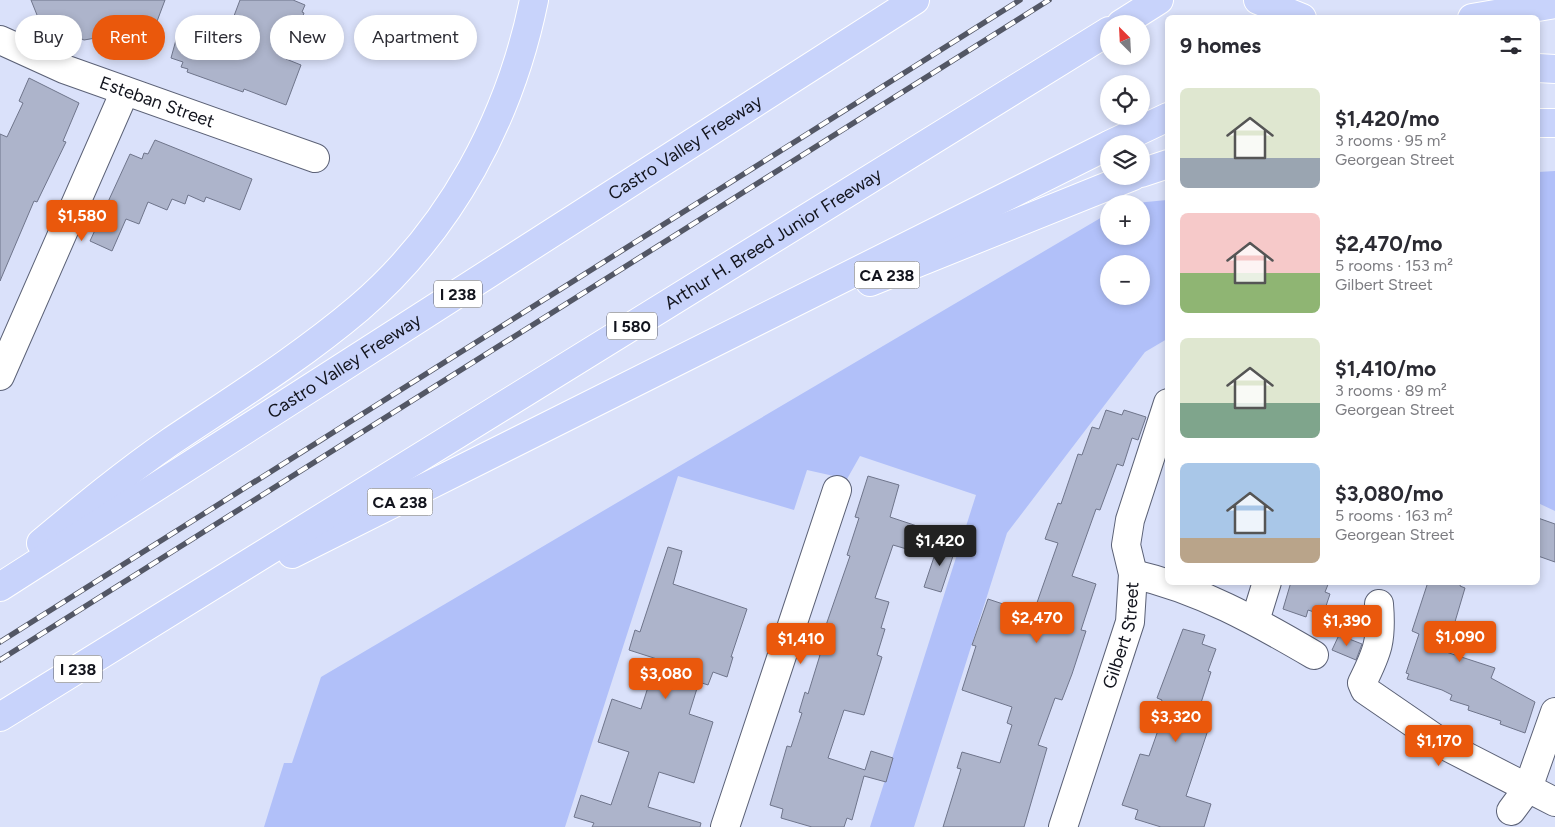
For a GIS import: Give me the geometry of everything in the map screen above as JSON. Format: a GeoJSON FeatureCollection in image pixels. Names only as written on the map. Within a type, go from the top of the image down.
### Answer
{"type":"FeatureCollection","features":[{"type":"Feature","properties":{"kind":"highway"},"geometry":{"type":"LineString","coordinates":[[0,576],[128,473],[329,332],[360,307],[395,273],[440,218],[479,157],[499,114],[516,69],[534,0]]}},
{"type":"Feature","properties":{"kind":"highway"},"geometry":{"type":"LineString","coordinates":[[756,103],[892,0]]}},
{"type":"Feature","properties":{"kind":"highway","name":"Castro Valley Freeway"},"geometry":{"type":"LineString","coordinates":[[0,587],[915,0]]}},
{"type":"Feature","properties":{"kind":"highway"},"geometry":{"type":"LineString","coordinates":[[1135,15],[1159,0]]}},
{"type":"Feature","properties":{"kind":"highway"},"geometry":{"type":"LineString","coordinates":[[1258,0],[1295,15]]}},
{"type":"Feature","properties":{"kind":"highway"},"geometry":{"type":"LineString","coordinates":[[1490,15],[1555,4]]}},
{"type":"Feature","properties":{"kind":"highway","name":"Arthur H. Breed Junior Freeway"},"geometry":{"type":"LineString","coordinates":[[156,621],[1100,37]]}},
{"type":"Feature","properties":{"kind":"highway"},"geometry":{"type":"LineString","coordinates":[[1540,68],[1555,69]]}},
{"type":"Feature","properties":{"kind":"highway"},"geometry":{"type":"LineString","coordinates":[[1129,135],[1165,118]]}},
{"type":"Feature","properties":{"kind":"highway"},"geometry":{"type":"LineString","coordinates":[[1540,123],[1555,123]]}},
{"type":"Feature","properties":{"kind":"highway"},"geometry":{"type":"LineString","coordinates":[[643,378],[1100,149]]}},
{"type":"Feature","properties":{"kind":"highway"},"geometry":{"type":"LineString","coordinates":[[1150,170],[1165,165]]}},
{"type":"Feature","properties":{"kind":"highway","name":"CA 238"},"geometry":{"type":"LineString","coordinates":[[156,621],[398,503],[643,378],[772,322],[1111,185]]}},
{"type":"Feature","properties":{"kind":"highway","name":"I 238"},"geometry":{"type":"LineString","coordinates":[[0,717],[156,621]]}},
{"type":"Feature","properties":{"kind":"street","name":"Esteban Street"},"geometry":{"type":"LineString","coordinates":[[0,40],[64,70],[315,158]]}},
{"type":"Feature","properties":{"kind":"street"},"geometry":{"type":"LineString","coordinates":[[0,376],[125,91]]}},
{"type":"Feature","properties":{"kind":"street"},"geometry":{"type":"LineString","coordinates":[[1133,574],[1126,545],[1130,520],[1165,412]]}},
{"type":"Feature","properties":{"kind":"street"},"geometry":{"type":"LineString","coordinates":[[725,827],[837,490]]}},
{"type":"Feature","properties":{"kind":"street","name":"Gilbert Street"},"geometry":{"type":"LineString","coordinates":[[1063,827],[1130,622],[1133,574],[1165,582]]}},
{"type":"Feature","properties":{"kind":"street","name":"Gilbert Street"},"geometry":{"type":"LineString","coordinates":[[1173,585],[1219,603],[1314,655]]}},
{"type":"Feature","properties":{"kind":"street"},"geometry":{"type":"LineString","coordinates":[[1255,621],[1266,585]]}},
{"type":"Feature","properties":{"kind":"street"},"geometry":{"type":"LineString","coordinates":[[1379,604],[1382,624],[1380,640],[1363,687],[1448,748],[1555,802]]}},
{"type":"Feature","properties":{"kind":"street"},"geometry":{"type":"LineString","coordinates":[[1511,811],[1528,788],[1555,712]]}},
{"type":"Feature","properties":{"kind":"shaded area"},"geometry":{"type":"Polygon","coordinates":[[[1555,171],[1555,511],[1540,504],[1540,172],[1555,171]]]}},
{"type":"Feature","properties":{"kind":"shaded area"},"geometry":{"type":"Polygon","coordinates":[[[1165,200],[1165,340],[1145,352],[1007,533],[914,827],[870,827],[976,495],[860,456],[847,479],[807,470],[794,510],[678,476],[565,827],[264,827],[284,763],[292,763],[321,677],[1100,218],[1100,245],[1150,245],[1150,202],[1165,200]]]}},
{"type":"Feature","properties":{"kind":"building"},"geometry":{"type":"Polygon","coordinates":[[[31,0],[165,0],[159,15],[92,15],[92,39],[84,40],[82,39],[82,15],[37,15],[31,0]]]}},
{"type":"Feature","properties":{"kind":"building"},"geometry":{"type":"Polygon","coordinates":[[[240,0],[293,0],[305,5],[302,12],[303,15],[270,15],[270,60],[288,60],[301,65],[286,105],[244,89],[243,92],[187,72],[188,69],[181,67],[183,62],[177,60],[260,60],[260,15],[234,15],[240,0]]]}},
{"type":"Feature","properties":{"kind":"building"},"geometry":{"type":"Polygon","coordinates":[[[175,44],[175,59],[171,58],[175,44]]]}},
{"type":"Feature","properties":{"kind":"building"},"geometry":{"type":"Polygon","coordinates":[[[29,78],[79,103],[63,141],[66,142],[37,202],[34,201],[0,281],[0,134],[7,137],[23,103],[19,101],[29,78]]]}},
{"type":"Feature","properties":{"kind":"building"},"geometry":{"type":"Polygon","coordinates":[[[155,140],[252,179],[240,210],[206,197],[204,202],[188,195],[185,204],[172,199],[167,210],[148,202],[139,224],[126,219],[112,251],[90,241],[130,154],[142,159],[144,153],[148,154],[155,140]]]}},
{"type":"Feature","properties":{"kind":"building"},"geometry":{"type":"Polygon","coordinates":[[[1106,410],[1122,415],[1124,410],[1146,417],[1138,440],[1132,438],[1123,466],[1117,464],[1100,510],[1096,509],[1072,576],[1096,584],[1081,630],[1086,631],[1072,674],[1062,700],[1055,698],[1038,745],[1047,748],[1024,827],[943,827],[961,769],[957,768],[962,752],[1000,763],[1012,725],[1007,723],[1012,707],[962,690],[976,646],[972,645],[988,599],[1033,614],[1058,543],[1045,539],[1058,503],[1061,504],[1078,454],[1082,455],[1092,427],[1099,429],[1106,410]]]}},
{"type":"Feature","properties":{"kind":"building"},"geometry":{"type":"Polygon","coordinates":[[[868,476],[899,485],[890,517],[941,534],[934,557],[893,545],[875,598],[889,602],[881,628],[885,629],[877,655],[882,657],[864,715],[844,710],[828,758],[865,770],[871,751],[893,758],[886,782],[864,776],[852,820],[847,818],[844,827],[812,827],[781,818],[783,809],[770,805],[787,746],[791,747],[802,713],[799,712],[805,692],[808,694],[820,655],[816,654],[850,556],[847,555],[859,518],[855,517],[868,476]]]}},
{"type":"Feature","properties":{"kind":"building"},"geometry":{"type":"Polygon","coordinates":[[[1540,519],[1555,524],[1555,562],[1540,557],[1540,519]]]}},
{"type":"Feature","properties":{"kind":"building"},"geometry":{"type":"Polygon","coordinates":[[[939,542],[956,547],[941,592],[924,587],[939,542]]]}},
{"type":"Feature","properties":{"kind":"building"},"geometry":{"type":"Polygon","coordinates":[[[668,547],[682,551],[673,584],[747,609],[731,657],[733,657],[727,677],[713,672],[708,685],[699,682],[689,714],[713,722],[694,783],[659,772],[648,807],[701,823],[700,827],[592,827],[594,823],[574,817],[581,795],[611,805],[629,752],[598,742],[612,699],[641,709],[657,659],[629,650],[635,630],[640,632],[668,547]]]}},
{"type":"Feature","properties":{"kind":"building"},"geometry":{"type":"Polygon","coordinates":[[[1290,585],[1328,585],[1325,592],[1330,594],[1323,615],[1308,610],[1306,617],[1283,609],[1290,585]]]}},
{"type":"Feature","properties":{"kind":"building"},"geometry":{"type":"Polygon","coordinates":[[[1427,585],[1460,585],[1465,588],[1446,652],[1495,668],[1491,678],[1535,702],[1525,733],[1500,724],[1501,721],[1468,710],[1469,706],[1450,700],[1452,695],[1442,690],[1407,679],[1409,674],[1406,673],[1419,634],[1412,631],[1427,585]]]}},
{"type":"Feature","properties":{"kind":"building"},"geometry":{"type":"Polygon","coordinates":[[[1183,629],[1205,635],[1202,644],[1216,649],[1208,671],[1211,672],[1198,712],[1210,715],[1206,725],[1208,730],[1186,796],[1211,804],[1204,827],[1161,827],[1135,819],[1138,810],[1122,805],[1140,754],[1149,756],[1162,719],[1163,713],[1158,711],[1162,700],[1157,698],[1183,629]]]}},
{"type":"Feature","properties":{"kind":"building"},"geometry":{"type":"Polygon","coordinates":[[[1339,635],[1362,644],[1356,660],[1332,650],[1339,635]]]}},
{"type":"Feature","properties":{"kind":"railway"},"geometry":{"type":"LineString","coordinates":[[0,642],[1020,0]]}},
{"type":"Feature","properties":{"kind":"railway"},"geometry":{"type":"LineString","coordinates":[[0,660],[1049,0]]}}]}
